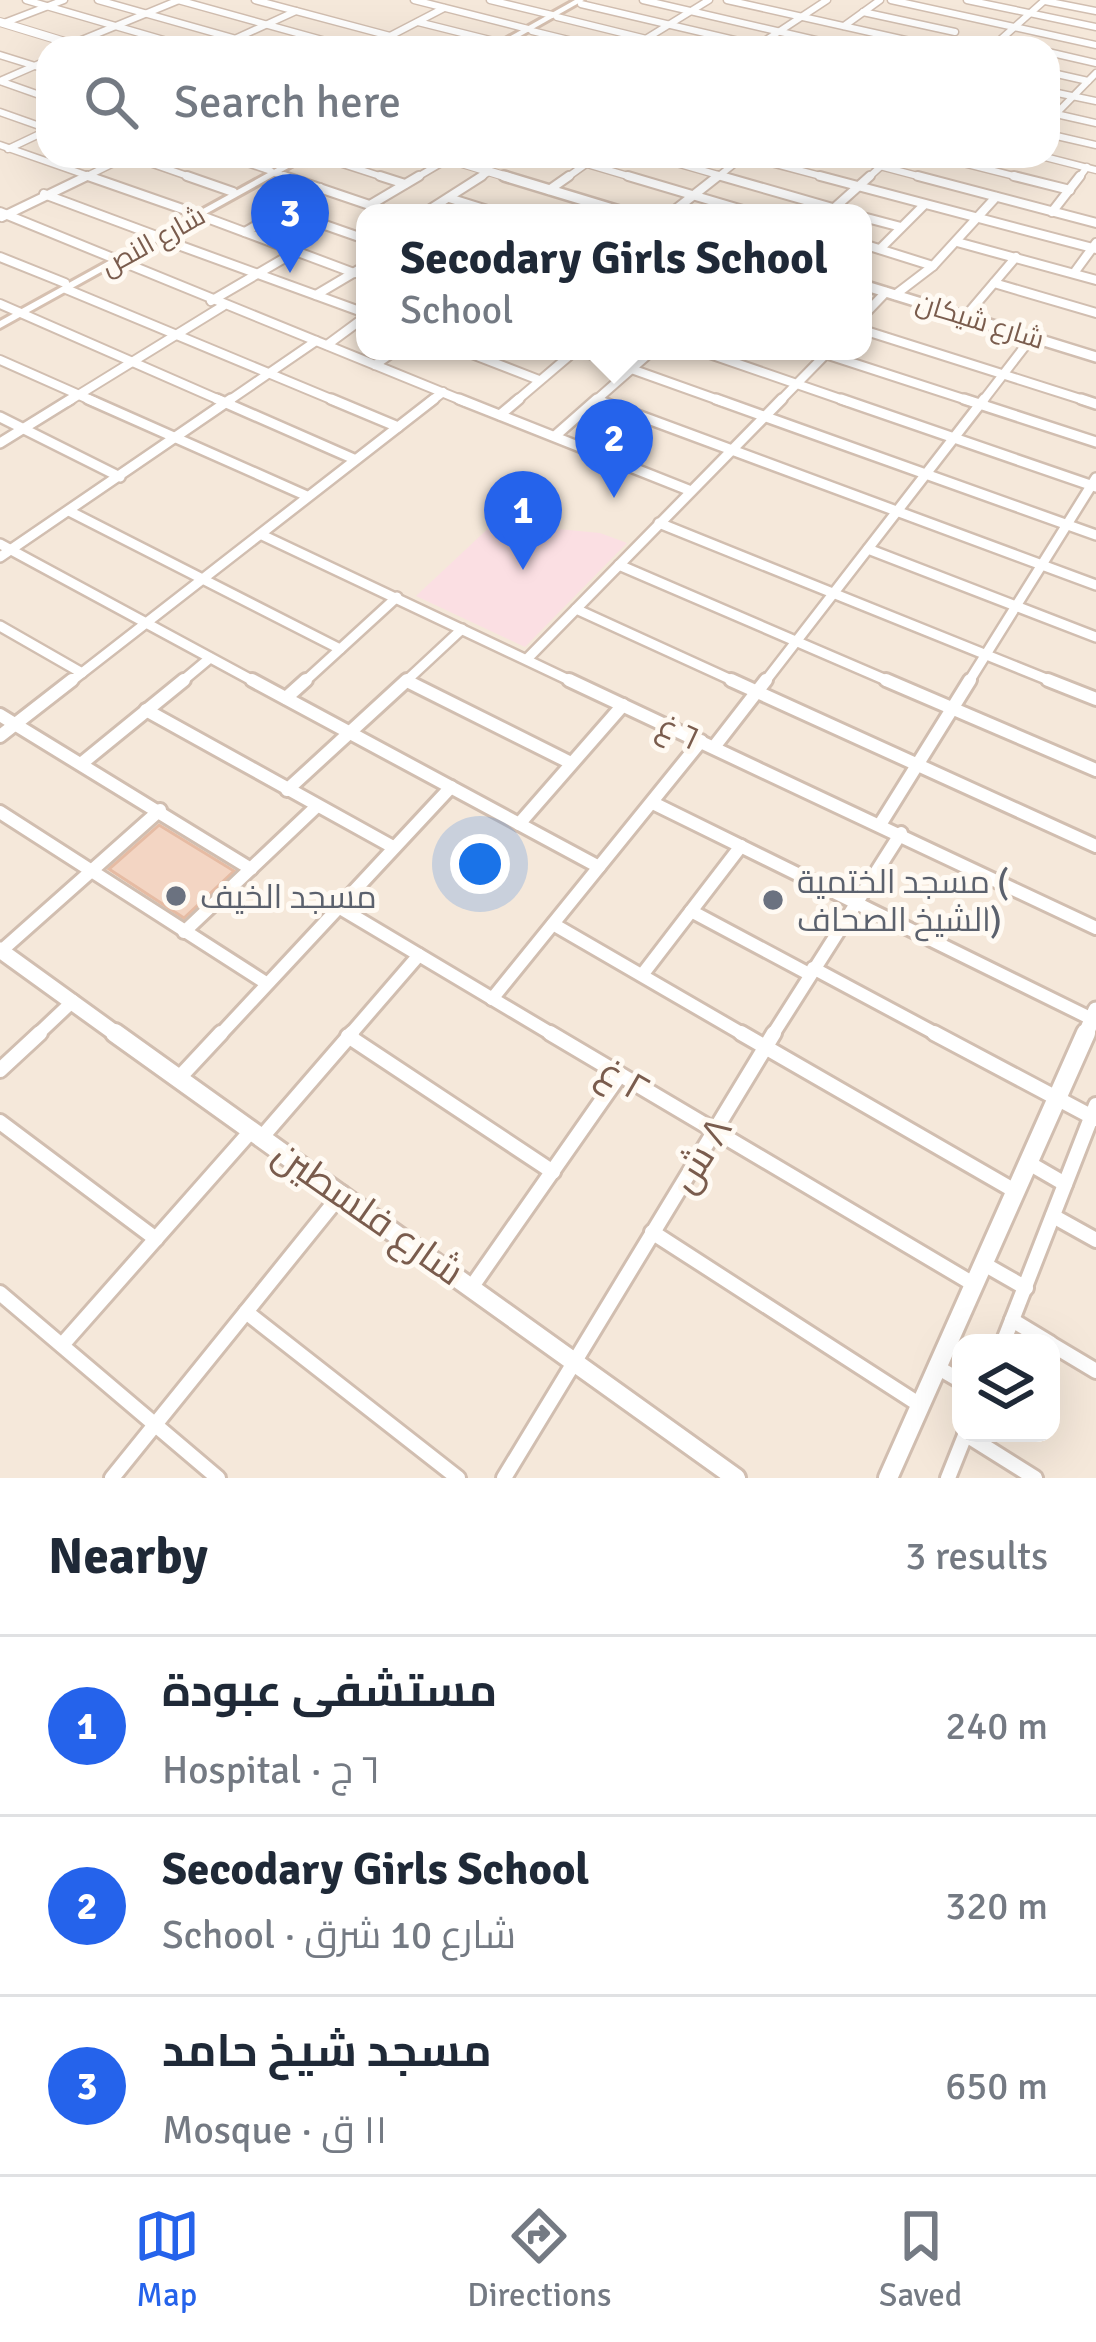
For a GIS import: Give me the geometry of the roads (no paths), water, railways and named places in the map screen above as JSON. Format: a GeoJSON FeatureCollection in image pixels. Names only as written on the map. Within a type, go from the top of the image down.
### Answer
{"type":"FeatureCollection","features":[{"type":"Feature","properties":{"kind":"main road"},"geometry":{"type":"LineString","coordinates":[[519,36],[578,1]]}},
{"type":"Feature","properties":{"kind":"main road","name":"شارع النص"},"geometry":{"type":"LineString","coordinates":[[196,214],[280,168]]}},
{"type":"Feature","properties":{"kind":"main road","name":"شارع النص"},"geometry":{"type":"LineString","coordinates":[[0,322],[273,172]]}},
{"type":"Feature","properties":{"kind":"street"},"geometry":{"type":"LineString","coordinates":[[26,0],[150,36]]}},
{"type":"Feature","properties":{"kind":"street"},"geometry":{"type":"LineString","coordinates":[[4,25],[64,0]]}},
{"type":"Feature","properties":{"kind":"street"},"geometry":{"type":"LineString","coordinates":[[98,0],[224,36]]}},
{"type":"Feature","properties":{"kind":"street"},"geometry":{"type":"LineString","coordinates":[[114,4],[124,0]]}},
{"type":"Feature","properties":{"kind":"street"},"geometry":{"type":"LineString","coordinates":[[98,36],[178,0],[307,36]]}},
{"type":"Feature","properties":{"kind":"street"},"geometry":{"type":"LineString","coordinates":[[255,0],[389,36],[445,8]]}},
{"type":"Feature","properties":{"kind":"street"},"geometry":{"type":"LineString","coordinates":[[281,7],[296,0]]}},
{"type":"Feature","properties":{"kind":"street"},"geometry":{"type":"LineString","coordinates":[[414,0],[554,36]]}},
{"type":"Feature","properties":{"kind":"street"},"geometry":{"type":"LineString","coordinates":[[490,0],[634,36]]}},
{"type":"Feature","properties":{"kind":"street"},"geometry":{"type":"LineString","coordinates":[[643,0],[799,36]]}},
{"type":"Feature","properties":{"kind":"street"},"geometry":{"type":"LineString","coordinates":[[651,36],[709,0]]}},
{"type":"Feature","properties":{"kind":"street"},"geometry":{"type":"LineString","coordinates":[[727,0],[887,36]]}},
{"type":"Feature","properties":{"kind":"street"},"geometry":{"type":"LineString","coordinates":[[807,0],[824,2]]}},
{"type":"Feature","properties":{"kind":"street"},"geometry":{"type":"LineString","coordinates":[[843,26],[880,0]]}},
{"type":"Feature","properties":{"kind":"street"},"geometry":{"type":"LineString","coordinates":[[891,0],[1056,36]]}},
{"type":"Feature","properties":{"kind":"street"},"geometry":{"type":"LineString","coordinates":[[919,6],[927,0]]}},
{"type":"Feature","properties":{"kind":"street"},"geometry":{"type":"LineString","coordinates":[[968,0],[1096,27]]}},
{"type":"Feature","properties":{"kind":"street"},"geometry":{"type":"LineString","coordinates":[[1005,36],[1045,0],[1096,11]]}},
{"type":"Feature","properties":{"kind":"street"},"geometry":{"type":"LineString","coordinates":[[578,1],[713,36]]}},
{"type":"Feature","properties":{"kind":"street"},"geometry":{"type":"LineString","coordinates":[[771,36],[824,2]]}},
{"type":"Feature","properties":{"kind":"street"},"geometry":{"type":"LineString","coordinates":[[243,36],[296,11]]}},
{"type":"Feature","properties":{"kind":"street"},"geometry":{"type":"LineString","coordinates":[[863,12],[955,32]]}},
{"type":"Feature","properties":{"kind":"street"},"geometry":{"type":"LineString","coordinates":[[951,36],[974,18]]}},
{"type":"Feature","properties":{"kind":"street"},"geometry":{"type":"LineString","coordinates":[[418,22],[466,36]]}},
{"type":"Feature","properties":{"kind":"street"},"geometry":{"type":"LineString","coordinates":[[4,25],[41,36]]}},
{"type":"Feature","properties":{"kind":"street"},"geometry":{"type":"LineString","coordinates":[[207,36],[213,33]]}},
{"type":"Feature","properties":{"kind":"street"},"geometry":{"type":"LineString","coordinates":[[1060,37],[1096,45]]}},
{"type":"Feature","properties":{"kind":"street"},"geometry":{"type":"LineString","coordinates":[[0,55],[35,66]]}},
{"type":"Feature","properties":{"kind":"street"},"geometry":{"type":"LineString","coordinates":[[1060,55],[1096,63]]}},
{"type":"Feature","properties":{"kind":"street"},"geometry":{"type":"LineString","coordinates":[[35,66],[0,81],[36,94]]}},
{"type":"Feature","properties":{"kind":"street"},"geometry":{"type":"LineString","coordinates":[[1060,110],[1096,73]]}},
{"type":"Feature","properties":{"kind":"street"},"geometry":{"type":"LineString","coordinates":[[1060,75],[1088,81]]}},
{"type":"Feature","properties":{"kind":"street"},"geometry":{"type":"LineString","coordinates":[[1060,93],[1096,101]]}},
{"type":"Feature","properties":{"kind":"street"},"geometry":{"type":"LineString","coordinates":[[0,112],[36,125]]}},
{"type":"Feature","properties":{"kind":"street"},"geometry":{"type":"LineString","coordinates":[[1060,115],[1096,123]]}},
{"type":"Feature","properties":{"kind":"street"},"geometry":{"type":"LineString","coordinates":[[3,148],[36,134]]}},
{"type":"Feature","properties":{"kind":"street"},"geometry":{"type":"LineString","coordinates":[[1060,137],[1096,145]]}},
{"type":"Feature","properties":{"kind":"street"},"geometry":{"type":"LineString","coordinates":[[3,148],[36,159]]}},
{"type":"Feature","properties":{"kind":"street"},"geometry":{"type":"LineString","coordinates":[[1060,161],[1091,169]]}},
{"type":"Feature","properties":{"kind":"street"},"geometry":{"type":"LineString","coordinates":[[63,168],[354,273]]}},
{"type":"Feature","properties":{"kind":"street"},"geometry":{"type":"LineString","coordinates":[[2,215],[104,168]]}},
{"type":"Feature","properties":{"kind":"street"},"geometry":{"type":"LineString","coordinates":[[164,168],[233,192]]}},
{"type":"Feature","properties":{"kind":"street"},"geometry":{"type":"LineString","coordinates":[[262,168],[367,204]]}},
{"type":"Feature","properties":{"kind":"street"},"geometry":{"type":"LineString","coordinates":[[355,168],[405,184]]}},
{"type":"Feature","properties":{"kind":"street"},"geometry":{"type":"LineString","coordinates":[[372,204],[429,168]]}},
{"type":"Feature","properties":{"kind":"street"},"geometry":{"type":"LineString","coordinates":[[481,168],[596,204]]}},
{"type":"Feature","properties":{"kind":"street"},"geometry":{"type":"LineString","coordinates":[[550,190],[580,168]]}},
{"type":"Feature","properties":{"kind":"street"},"geometry":{"type":"LineString","coordinates":[[600,168],[722,204]]}},
{"type":"Feature","properties":{"kind":"street"},"geometry":{"type":"LineString","coordinates":[[693,168],[810,204]]}},
{"type":"Feature","properties":{"kind":"street"},"geometry":{"type":"LineString","coordinates":[[683,204],[730,168]]}},
{"type":"Feature","properties":{"kind":"street"},"geometry":{"type":"LineString","coordinates":[[787,168],[976,220],[1095,246],[1073,273]]}},
{"type":"Feature","properties":{"kind":"street"},"geometry":{"type":"LineString","coordinates":[[840,204],[878,168]]}},
{"type":"Feature","properties":{"kind":"street"},"geometry":{"type":"LineString","coordinates":[[888,168],[1096,224]]}},
{"type":"Feature","properties":{"kind":"street"},"geometry":{"type":"LineString","coordinates":[[930,179],[942,168]]}},
{"type":"Feature","properties":{"kind":"street"},"geometry":{"type":"LineString","coordinates":[[990,168],[1070,190]]}},
{"type":"Feature","properties":{"kind":"street"},"geometry":{"type":"LineString","coordinates":[[1052,212],[1091,169]]}},
{"type":"Feature","properties":{"kind":"street"},"geometry":{"type":"LineString","coordinates":[[438,204],[490,171]]}},
{"type":"Feature","properties":{"kind":"street"},"geometry":{"type":"LineString","coordinates":[[245,233],[320,188]]}},
{"type":"Feature","properties":{"kind":"street"},"geometry":{"type":"LineString","coordinates":[[44,194],[356,312]]}},
{"type":"Feature","properties":{"kind":"street"},"geometry":{"type":"LineString","coordinates":[[872,308],[933,266],[996,197]]}},
{"type":"Feature","properties":{"kind":"street"},"geometry":{"type":"LineString","coordinates":[[448,198],[468,204]]}},
{"type":"Feature","properties":{"kind":"street"},"geometry":{"type":"LineString","coordinates":[[880,249],[922,206]]}},
{"type":"Feature","properties":{"kind":"street"},"geometry":{"type":"LineString","coordinates":[[282,211],[356,235]]}},
{"type":"Feature","properties":{"kind":"street"},"geometry":{"type":"LineString","coordinates":[[2,215],[356,357]]}},
{"type":"Feature","properties":{"kind":"street"},"geometry":{"type":"LineString","coordinates":[[872,219],[901,227]]}},
{"type":"Feature","properties":{"kind":"street"},"geometry":{"type":"LineString","coordinates":[[957,242],[1096,280]]}},
{"type":"Feature","properties":{"kind":"street"},"geometry":{"type":"LineString","coordinates":[[872,247],[933,266]]}},
{"type":"Feature","properties":{"kind":"street"},"geometry":{"type":"LineString","coordinates":[[211,302],[295,252]]}},
{"type":"Feature","properties":{"kind":"street"},"geometry":{"type":"LineString","coordinates":[[0,257],[398,427]]}},
{"type":"Feature","properties":{"kind":"street"},"geometry":{"type":"LineString","coordinates":[[965,317],[1016,257]]}},
{"type":"Feature","properties":{"kind":"street"},"geometry":{"type":"LineString","coordinates":[[316,296],[354,273]]}},
{"type":"Feature","properties":{"kind":"street"},"geometry":{"type":"LineString","coordinates":[[994,283],[1096,313]]}},
{"type":"Feature","properties":{"kind":"street","name":"شارع شيكان"},"geometry":{"type":"LineString","coordinates":[[872,288],[1096,357]]}},
{"type":"Feature","properties":{"kind":"street"},"geometry":{"type":"LineString","coordinates":[[0,304],[354,460]]}},
{"type":"Feature","properties":{"kind":"street"},"geometry":{"type":"LineString","coordinates":[[0,443],[223,305]]}},
{"type":"Feature","properties":{"kind":"street"},"geometry":{"type":"LineString","coordinates":[[4,550],[356,321]]}},
{"type":"Feature","properties":{"kind":"street"},"geometry":{"type":"LineString","coordinates":[[872,333],[1096,404]]}},
{"type":"Feature","properties":{"kind":"street"},"geometry":{"type":"LineString","coordinates":[[492,999],[653,803],[758,689],[1032,337]]}},
{"type":"Feature","properties":{"kind":"street"},"geometry":{"type":"LineString","coordinates":[[0,360],[308,496]]}},
{"type":"Feature","properties":{"kind":"street"},"geometry":{"type":"LineString","coordinates":[[363,360],[691,491]]}},
{"type":"Feature","properties":{"kind":"street"},"geometry":{"type":"LineString","coordinates":[[375,365],[382,360]]}},
{"type":"Feature","properties":{"kind":"street"},"geometry":{"type":"LineString","coordinates":[[487,360],[539,380]]}},
{"type":"Feature","properties":{"kind":"street"},"geometry":{"type":"LineString","coordinates":[[500,415],[566,360]]}},
{"type":"Feature","properties":{"kind":"street"},"geometry":{"type":"LineString","coordinates":[[605,360],[1096,535]]}},
{"type":"Feature","properties":{"kind":"street"},"geometry":{"type":"LineString","coordinates":[[555,436],[642,360]]}},
{"type":"Feature","properties":{"kind":"street"},"geometry":{"type":"LineString","coordinates":[[727,360],[1094,484],[881,824]]}},
{"type":"Feature","properties":{"kind":"street"},"geometry":{"type":"LineString","coordinates":[[526,659],[817,360]]}},
{"type":"Feature","properties":{"kind":"street"},"geometry":{"type":"LineString","coordinates":[[849,360],[1096,442]]}},
{"type":"Feature","properties":{"kind":"street"},"geometry":{"type":"LineString","coordinates":[[0,736],[442,392]]}},
{"type":"Feature","properties":{"kind":"street"},"geometry":{"type":"LineString","coordinates":[[597,400],[1096,585]]}},
{"type":"Feature","properties":{"kind":"street"},"geometry":{"type":"LineString","coordinates":[[0,417],[120,477]]}},
{"type":"Feature","properties":{"kind":"street"},"geometry":{"type":"LineString","coordinates":[[69,511],[340,649]]}},
{"type":"Feature","properties":{"kind":"street"},"geometry":{"type":"LineString","coordinates":[[659,523],[1096,699]]}},
{"type":"Feature","properties":{"kind":"street","name":"٦ غ"},"geometry":{"type":"LineString","coordinates":[[262,535],[1096,928]]}},
{"type":"Feature","properties":{"kind":"street"},"geometry":{"type":"LineString","coordinates":[[868,549],[1096,637]]}},
{"type":"Feature","properties":{"kind":"street"},"geometry":{"type":"LineString","coordinates":[[4,550],[599,867]]}},
{"type":"Feature","properties":{"kind":"street"},"geometry":{"type":"LineString","coordinates":[[619,565],[1096,770]]}},
{"type":"Feature","properties":{"kind":"street"},"geometry":{"type":"LineString","coordinates":[[286,698],[397,597]]}},
{"type":"Feature","properties":{"kind":"street"},"geometry":{"type":"LineString","coordinates":[[576,609],[1096,846]]}},
{"type":"Feature","properties":{"kind":"street"},"geometry":{"type":"LineString","coordinates":[[0,626],[82,673]]}},
{"type":"Feature","properties":{"kind":"street"},"geometry":{"type":"LineString","coordinates":[[287,790],[462,629]]}},
{"type":"Feature","properties":{"kind":"street"},"geometry":{"type":"LineString","coordinates":[[80,764],[210,658]]}},
{"type":"Feature","properties":{"kind":"street"},"geometry":{"type":"LineString","coordinates":[[406,681],[572,763]]}},
{"type":"Feature","properties":{"kind":"street"},"geometry":{"type":"LineString","coordinates":[[519,824],[623,705]]}},
{"type":"Feature","properties":{"kind":"street"},"geometry":{"type":"LineString","coordinates":[[146,710],[393,847]]}},
{"type":"Feature","properties":{"kind":"street"},"geometry":{"type":"LineString","coordinates":[[0,715],[251,868]]}},
{"type":"Feature","properties":{"kind":"street"},"geometry":{"type":"LineString","coordinates":[[179,1078],[451,787]]}},
{"type":"Feature","properties":{"kind":"street"},"geometry":{"type":"LineString","coordinates":[[653,803],[1094,1017],[888,1478]]}},
{"type":"Feature","properties":{"kind":"street"},"geometry":{"type":"LineString","coordinates":[[184,932],[316,808]]}},
{"type":"Feature","properties":{"kind":"street"},"geometry":{"type":"LineString","coordinates":[[0,951],[160,811]]}},
{"type":"Feature","properties":{"kind":"street"},"geometry":{"type":"LineString","coordinates":[[0,812],[266,983]]}},
{"type":"Feature","properties":{"kind":"street","name":"٨ ش"},"geometry":{"type":"LineString","coordinates":[[504,1478],[811,970],[901,833]]}},
{"type":"Feature","properties":{"kind":"street"},"geometry":{"type":"LineString","coordinates":[[642,975],[741,845]]}},
{"type":"Feature","properties":{"kind":"street","name":"٢ غ"},"geometry":{"type":"LineString","coordinates":[[337,906],[975,1286]]}},
{"type":"Feature","properties":{"kind":"street"},"geometry":{"type":"LineString","coordinates":[[691,910],[1056,1099],[1094,1113],[1007,1334]]}},
{"type":"Feature","properties":{"kind":"street"},"geometry":{"type":"LineString","coordinates":[[553,924],[1015,1191]]}},
{"type":"Feature","properties":{"kind":"street","name":"شارع فلسطين"},"geometry":{"type":"LineString","coordinates":[[0,951],[473,1285],[736,1478]]}},
{"type":"Feature","properties":{"kind":"street"},"geometry":{"type":"LineString","coordinates":[[62,1345],[419,955]]}},
{"type":"Feature","properties":{"kind":"street"},"geometry":{"type":"LineString","coordinates":[[0,1070],[73,1001]]}},
{"type":"Feature","properties":{"kind":"street"},"geometry":{"type":"LineString","coordinates":[[348,1036],[553,1172]]}},
{"type":"Feature","properties":{"kind":"street"},"geometry":{"type":"LineString","coordinates":[[473,1285],[619,1076]]}},
{"type":"Feature","properties":{"kind":"street"},"geometry":{"type":"LineString","coordinates":[[0,1122],[156,1238]]}},
{"type":"Feature","properties":{"kind":"street"},"geometry":{"type":"LineString","coordinates":[[1027,1162],[1065,1184]]}},
{"type":"Feature","properties":{"kind":"street"},"geometry":{"type":"LineString","coordinates":[[112,1478],[342,1193]]}},
{"type":"Feature","properties":{"kind":"street"},"geometry":{"type":"LineString","coordinates":[[1053,1216],[1096,1240]]}},
{"type":"Feature","properties":{"kind":"street"},"geometry":{"type":"LineString","coordinates":[[652,1232],[920,1405]]}},
{"type":"Feature","properties":{"kind":"street"},"geometry":{"type":"LineString","coordinates":[[984,1264],[1026,1288]]}},
{"type":"Feature","properties":{"kind":"street"},"geometry":{"type":"LineString","coordinates":[[0,1293],[218,1478]]}},
{"type":"Feature","properties":{"kind":"street"},"geometry":{"type":"LineString","coordinates":[[246,1312],[458,1478]]}},
{"type":"Feature","properties":{"kind":"street"},"geometry":{"type":"LineString","coordinates":[[1012,1320],[1034,1334]]}},
{"type":"Feature","properties":{"kind":"street"},"geometry":{"type":"LineString","coordinates":[[1060,1350],[1096,1371]]}},
{"type":"Feature","properties":{"kind":"street"},"geometry":{"type":"LineString","coordinates":[[938,1366],[952,1375]]}},
{"type":"Feature","properties":{"kind":"street"},"geometry":{"type":"LineString","coordinates":[[948,1478],[962,1442]]}},
{"type":"Feature","properties":{"kind":"street"},"geometry":{"type":"LineString","coordinates":[[980,1442],[1035,1478]]}},
{"type":"Feature","properties":{"kind":"place","name":"مسجد شيخ حامد"},"geometry":{"type":"Point","coordinates":[290,273]}},
{"type":"Feature","properties":{"kind":"place","name":"Secodary Girls School"},"geometry":{"type":"Point","coordinates":[614,498]}},
{"type":"Feature","properties":{"kind":"place","name":"مستشفى عبودة"},"geometry":{"type":"Point","coordinates":[523,570]}},
{"type":"Feature","properties":{"kind":"place","name":"مسجد الخيف"},"geometry":{"type":"Point","coordinates":[176,896]}},
{"type":"Feature","properties":{"kind":"place","name":"مسجد الختمية ( الشيخ الصحاف)"},"geometry":{"type":"Point","coordinates":[773,900]}}]}
